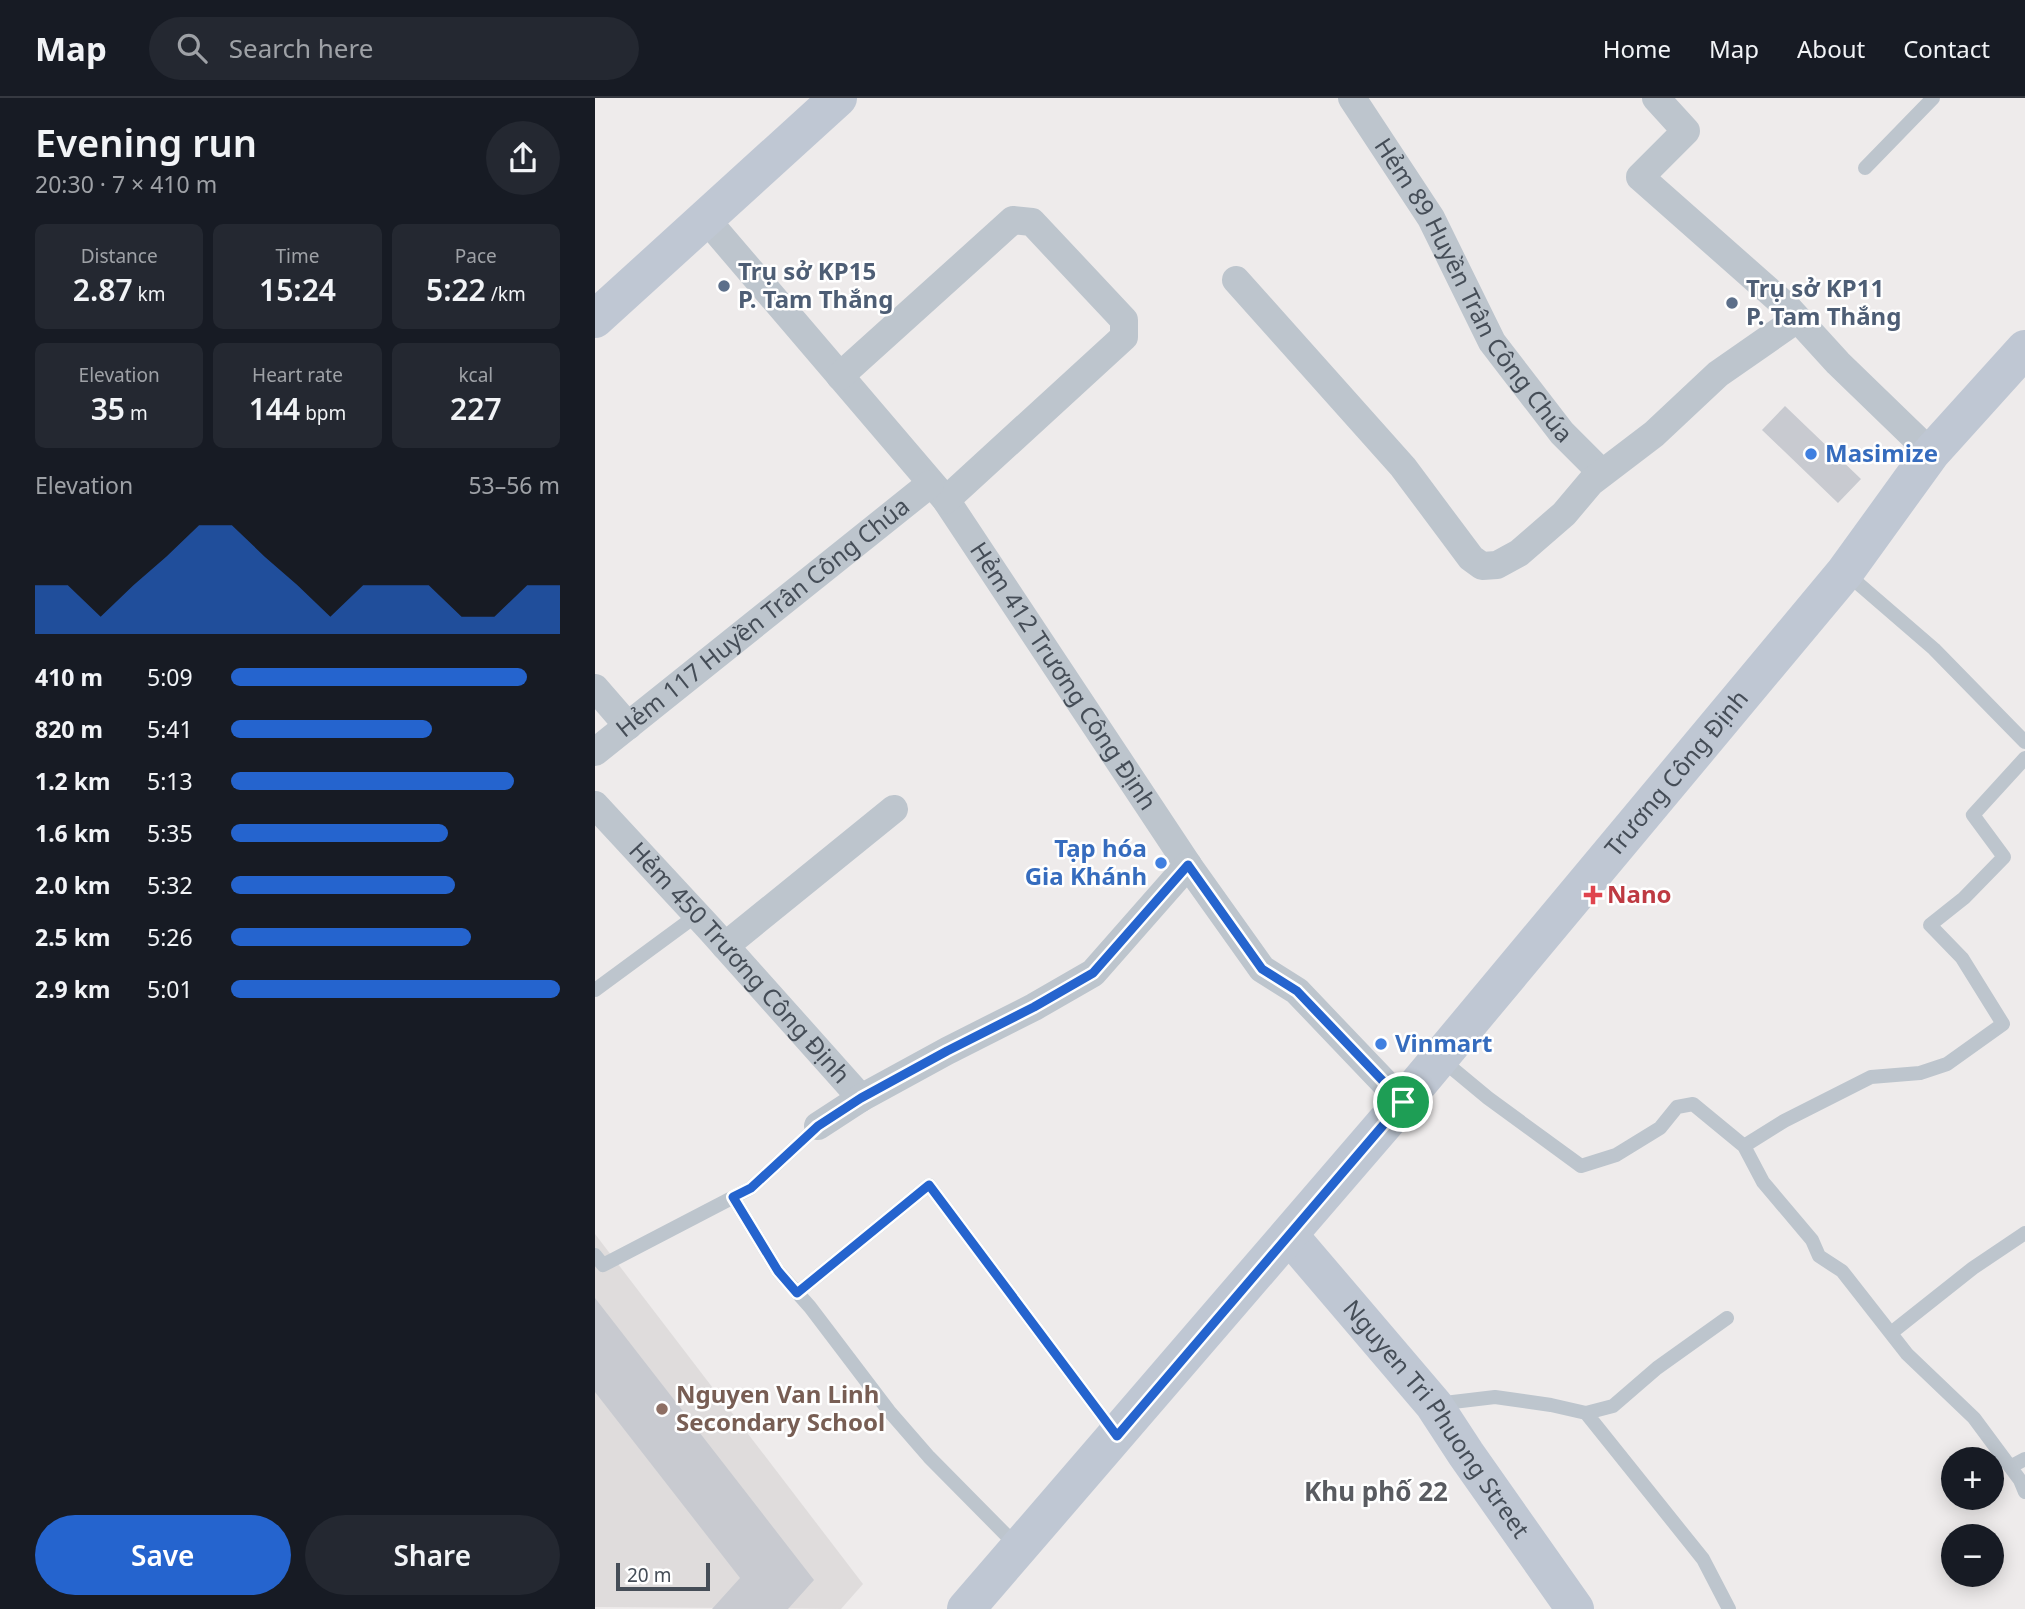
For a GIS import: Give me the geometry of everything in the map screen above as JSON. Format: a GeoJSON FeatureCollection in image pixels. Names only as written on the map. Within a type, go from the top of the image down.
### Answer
{"type":"FeatureCollection","features":[{"type":"Feature","properties":{"kind":"main road"},"geometry":{"type":"LineString","coordinates":[[595,319],[838,98]]}},
{"type":"Feature","properties":{"kind":"main road","name":"Trương Công Định"},"geometry":{"type":"LineString","coordinates":[[966,1609],[1440,1058],[1845,572],[1931,453],[2025,349]]}},
{"type":"Feature","properties":{"kind":"main road","name":"Nguyen Tri Phuong Street"},"geometry":{"type":"LineString","coordinates":[[1289,1235],[1434,1405],[1575,1609]]}},
{"type":"Feature","properties":{"kind":"street","name":"Hẻm 89 Huyền Trân Công Chúa"},"geometry":{"type":"LineString","coordinates":[[1352,98],[1431,218],[1492,342],[1562,433],[1602,473]]}},
{"type":"Feature","properties":{"kind":"street"},"geometry":{"type":"LineString","coordinates":[[1656,98],[1686,131],[1640,177],[1797,319],[1838,363],[1931,453]]}},
{"type":"Feature","properties":{"kind":"street","name":"Hẻm 117 Huyền Trân Công Chúa"},"geometry":{"type":"LineString","coordinates":[[595,752],[938,492],[706,219]]}},
{"type":"Feature","properties":{"kind":"street"},"geometry":{"type":"LineString","coordinates":[[840,376],[1013,220],[1032,222],[1124,320],[1124,337],[938,492]]}},
{"type":"Feature","properties":{"kind":"street"},"geometry":{"type":"LineString","coordinates":[[1236,280],[1385,446],[1471,558],[1482,566],[1497,565],[1519,553],[1564,514],[1602,473],[1654,434],[1718,374],[1797,319]]}},
{"type":"Feature","properties":{"kind":"street","name":"Hẻm 412 Trương Công Định"},"geometry":{"type":"LineString","coordinates":[[938,492],[1188,865],[1262,969],[1297,991],[1403,1102]]}},
{"type":"Feature","properties":{"kind":"street"},"geometry":{"type":"LineString","coordinates":[[595,688],[628,726]]}},
{"type":"Feature","properties":{"kind":"street","name":"Hẻm 450 Trương Công Định"},"geometry":{"type":"LineString","coordinates":[[595,805],[861,1098],[1093,973],[1188,865]]}},
{"type":"Feature","properties":{"kind":"street"},"geometry":{"type":"LineString","coordinates":[[725,946],[894,809]]}},
{"type":"Feature","properties":{"kind":"street"},"geometry":{"type":"LineString","coordinates":[[818,1126],[861,1098]]}},
{"type":"Feature","properties":{"kind":"lane"},"geometry":{"type":"LineString","coordinates":[[1865,168],[1933,98]]}},
{"type":"Feature","properties":{"kind":"lane"},"geometry":{"type":"LineString","coordinates":[[1845,572],[1934,649],[2025,742]]}},
{"type":"Feature","properties":{"kind":"lane"},"geometry":{"type":"LineString","coordinates":[[1744,1146],[1784,1121],[1871,1077],[1920,1073],[1947,1064],[2003,1024],[1962,958],[1930,925],[1963,898],[2004,857],[1973,815],[2025,758]]}},
{"type":"Feature","properties":{"kind":"lane"},"geometry":{"type":"LineString","coordinates":[[595,990],[697,915]]}},
{"type":"Feature","properties":{"kind":"lane"},"geometry":{"type":"LineString","coordinates":[[1440,1058],[1488,1098],[1581,1167],[1616,1155],[1660,1128],[1677,1107],[1693,1104],[1744,1146],[1763,1182],[1812,1240],[1819,1256],[1842,1271],[1916,1362],[1974,1418],[2020,1480],[2025,1492]]}},
{"type":"Feature","properties":{"kind":"lane"},"geometry":{"type":"LineString","coordinates":[[595,1255],[603,1265],[751,1188],[818,1126]]}},
{"type":"Feature","properties":{"kind":"lane"},"geometry":{"type":"LineString","coordinates":[[797,1293],[929,1185],[1117,1436]]}},
{"type":"Feature","properties":{"kind":"lane"},"geometry":{"type":"LineString","coordinates":[[733,1197],[778,1271],[889,1411],[929,1457],[1019,1548]]}},
{"type":"Feature","properties":{"kind":"lane"},"geometry":{"type":"LineString","coordinates":[[1891,1334],[1973,1268],[2025,1233]]}},
{"type":"Feature","properties":{"kind":"lane"},"geometry":{"type":"LineString","coordinates":[[1434,1405],[1495,1397],[1586,1413],[1613,1405],[1657,1368],[1727,1318]]}},
{"type":"Feature","properties":{"kind":"lane"},"geometry":{"type":"LineString","coordinates":[[1586,1413],[1703,1559],[1729,1609]]}},
{"type":"Feature","properties":{"kind":"lane"},"geometry":{"type":"LineString","coordinates":[[2010,1467],[2025,1459]]}},
{"type":"Feature","properties":{"kind":"shaded area","name":"Nguyen Van Linh Secondary School"},"geometry":{"type":"Polygon","coordinates":[[[595,1234],[863,1584],[841,1609],[595,1607],[595,1234]]]}},
{"type":"Feature","properties":{"kind":"building","name":"Masimize"},"geometry":{"type":"Polygon","coordinates":[[[1785,406],[1861,479],[1838,503],[1762,430],[1785,406]]]}},
{"type":"Feature","properties":{"kind":"building"},"geometry":{"type":"Polygon","coordinates":[[[595,1298],[814,1580],[788,1609],[712,1609],[740,1578],[595,1392],[595,1298]]]}},
{"type":"Feature","properties":{"kind":"place","name":"Trụ sở KP15 P. Tam Thắng"},"geometry":{"type":"Point","coordinates":[724,286]}},
{"type":"Feature","properties":{"kind":"place","name":"Trụ sở KP11 P. Tam Thắng"},"geometry":{"type":"Point","coordinates":[1732,303]}},
{"type":"Feature","properties":{"kind":"place","name":"Masimize"},"geometry":{"type":"Point","coordinates":[1811,454]}},
{"type":"Feature","properties":{"kind":"place","name":"Tạp hóa Gia Khánh"},"geometry":{"type":"Point","coordinates":[1161,863]}},
{"type":"Feature","properties":{"kind":"place","name":"Nano"},"geometry":{"type":"Point","coordinates":[1593,895]}},
{"type":"Feature","properties":{"kind":"place","name":"Vinmart"},"geometry":{"type":"Point","coordinates":[1381,1044]}},
{"type":"Feature","properties":{"kind":"place","name":"Nguyen Van Linh Secondary School"},"geometry":{"type":"Point","coordinates":[662,1409]}},
{"type":"Feature","properties":{"kind":"district","name":"Khu phố 22"},"geometry":{"type":"Point","coordinates":[1376,1492]}},
{"type":"Feature","properties":{"kind":"route"},"geometry":{"type":"LineString","coordinates":[[1188,865],[1262,969],[1297,991],[1403,1102],[1117,1436],[929,1185],[797,1293],[778,1271],[733,1197],[751,1188],[818,1126],[861,1098],[1093,973],[1188,865]]}}]}
